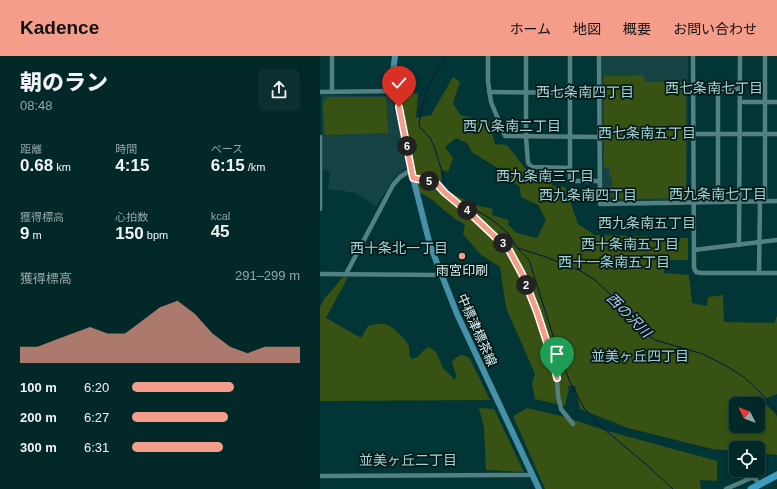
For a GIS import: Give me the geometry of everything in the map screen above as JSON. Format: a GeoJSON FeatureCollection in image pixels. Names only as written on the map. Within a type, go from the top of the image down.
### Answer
{"type":"FeatureCollection","features":[{"type":"Feature","properties":{"kind":"highway"},"geometry":{"type":"LineString","coordinates":[[751,489],[777,475]]}},
{"type":"Feature","properties":{"kind":"main road","name":"中標津標茶線"},"geometry":{"type":"LineString","coordinates":[[395,56],[393,72],[396,92],[411,170],[430,245],[457,314],[539,489]]}},
{"type":"Feature","properties":{"kind":"street"},"geometry":{"type":"LineString","coordinates":[[332,56],[332,92]]}},
{"type":"Feature","properties":{"kind":"street"},"geometry":{"type":"LineString","coordinates":[[488,56],[488,82],[491,102],[505,136],[599,137]]}},
{"type":"Feature","properties":{"kind":"street"},"geometry":{"type":"LineString","coordinates":[[526,56],[527,160],[532,167],[570,168]]}},
{"type":"Feature","properties":{"kind":"street"},"geometry":{"type":"LineString","coordinates":[[570,56],[570,181],[599,181]]}},
{"type":"Feature","properties":{"kind":"street"},"geometry":{"type":"LineString","coordinates":[[599,56],[600,204],[777,201],[777,206]]}},
{"type":"Feature","properties":{"kind":"street"},"geometry":{"type":"LineString","coordinates":[[693,56],[694,268],[698,273],[777,273]]}},
{"type":"Feature","properties":{"kind":"street"},"geometry":{"type":"LineString","coordinates":[[739,245],[740,56]]}},
{"type":"Feature","properties":{"kind":"street"},"geometry":{"type":"LineString","coordinates":[[759,273],[765,134],[765,56]]}},
{"type":"Feature","properties":{"kind":"street"},"geometry":{"type":"LineString","coordinates":[[693,89],[740,89]]}},
{"type":"Feature","properties":{"kind":"street"},"geometry":{"type":"LineString","coordinates":[[718,89],[718,202]]}},
{"type":"Feature","properties":{"kind":"street"},"geometry":{"type":"LineString","coordinates":[[320,92],[396,92]]}},
{"type":"Feature","properties":{"kind":"street"},"geometry":{"type":"LineString","coordinates":[[489,92],[599,93]]}},
{"type":"Feature","properties":{"kind":"street"},"geometry":{"type":"LineString","coordinates":[[740,102],[777,102]]}},
{"type":"Feature","properties":{"kind":"street"},"geometry":{"type":"LineString","coordinates":[[693,134],[777,134]]}},
{"type":"Feature","properties":{"kind":"street"},"geometry":{"type":"LineString","coordinates":[[320,137],[320,209]]}},
{"type":"Feature","properties":{"kind":"street"},"geometry":{"type":"LineString","coordinates":[[346,274],[393,185],[400,177],[411,170]]}},
{"type":"Feature","properties":{"kind":"street"},"geometry":{"type":"LineString","coordinates":[[413,178],[436,183],[445,193],[482,224],[511,253],[522,274],[537,312],[553,361],[561,409],[573,424]]}},
{"type":"Feature","properties":{"kind":"street"},"geometry":{"type":"LineString","coordinates":[[694,250],[777,240]]}},
{"type":"Feature","properties":{"kind":"street"},"geometry":{"type":"LineString","coordinates":[[320,274],[441,275]]}},
{"type":"Feature","properties":{"kind":"street"},"geometry":{"type":"LineString","coordinates":[[320,476],[532,475]]}},
{"type":"Feature","properties":{"kind":"street"},"geometry":{"type":"LineString","coordinates":[[726,489],[751,478],[754,478],[760,484]]}},
{"type":"Feature","properties":{"kind":"shaded area"},"geometry":{"type":"Polygon","coordinates":[[[602,56],[688,56],[687,200],[602,201],[602,56]]]}},
{"type":"Feature","properties":{"kind":"shaded area"},"geometry":{"type":"Polygon","coordinates":[[[322,95],[391,96],[408,165],[405,170],[395,177],[376,207],[355,193],[328,189],[330,171],[322,170],[322,95]]]}},
{"type":"Feature","properties":{"kind":"green space"},"geometry":{"type":"Polygon","coordinates":[[[644,75],[645,82],[686,82],[686,198],[612,199],[612,178],[609,177],[609,168],[604,167],[604,76],[644,75]]]}},
{"type":"Feature","properties":{"kind":"green space"},"geometry":{"type":"Polygon","coordinates":[[[453,77],[460,82],[453,103],[460,115],[489,122],[495,144],[507,145],[529,173],[550,172],[552,186],[565,187],[578,224],[595,235],[667,237],[669,249],[678,249],[680,238],[688,238],[688,260],[665,260],[664,273],[689,275],[692,303],[707,306],[708,297],[723,295],[724,322],[774,323],[777,316],[777,394],[765,398],[765,397],[729,397],[729,433],[765,433],[765,404],[777,417],[777,455],[765,454],[765,441],[729,441],[729,450],[712,449],[628,428],[580,409],[575,386],[567,386],[569,389],[565,406],[535,399],[532,384],[535,374],[506,308],[500,267],[481,255],[463,234],[465,225],[463,223],[449,215],[438,204],[418,192],[401,93],[418,93],[416,118],[431,115],[453,77]],[[456,138],[445,147],[453,158],[448,172],[442,170],[442,188],[475,205],[493,209],[492,215],[509,220],[508,225],[517,233],[537,238],[546,220],[538,205],[521,197],[520,187],[512,181],[506,169],[499,169],[472,152],[467,143],[456,138]]]}},
{"type":"Feature","properties":{"kind":"green space"},"geometry":{"type":"Polygon","coordinates":[[[329,97],[386,97],[388,133],[325,135],[323,102],[329,97]]]}},
{"type":"Feature","properties":{"kind":"green space"},"geometry":{"type":"Polygon","coordinates":[[[343,277],[348,277],[326,318],[361,338],[368,326],[380,324],[387,325],[399,333],[408,344],[412,359],[417,357],[429,347],[436,352],[443,368],[455,380],[456,375],[452,362],[460,355],[465,356],[470,359],[490,400],[320,401],[320,307],[324,299],[343,277]]]}},
{"type":"Feature","properties":{"kind":"green space"},"geometry":{"type":"Polygon","coordinates":[[[479,408],[494,409],[524,472],[486,470],[484,427],[479,408]]]}},
{"type":"Feature","properties":{"kind":"green space"},"geometry":{"type":"Polygon","coordinates":[[[527,408],[565,417],[604,430],[717,461],[717,481],[700,480],[701,489],[545,489],[513,416],[527,408]]]}},
{"type":"Feature","properties":{"kind":"waterway"},"geometry":{"type":"LineString","coordinates":[[445,56],[424,98],[419,123],[420,127],[430,138],[434,146],[446,185]]}},
{"type":"Feature","properties":{"kind":"waterway"},"geometry":{"type":"LineString","coordinates":[[448,191],[451,195]]}},
{"type":"Feature","properties":{"kind":"waterway"},"geometry":{"type":"LineString","coordinates":[[455,198],[491,219],[508,233],[517,248],[529,260],[558,351],[570,382],[584,408],[598,424],[673,489]]}},
{"type":"Feature","properties":{"kind":"waterway","name":"西の沢川"},"geometry":{"type":"LineString","coordinates":[[518,248],[581,271],[595,280],[613,297],[622,311],[655,340],[703,354],[728,367],[745,378],[764,396],[777,412]]}},
{"type":"Feature","properties":{"kind":"place","name":"雨宮印刷"},"geometry":{"type":"Point","coordinates":[462,256]}},
{"type":"Feature","properties":{"kind":"district","name":"西七条南七丁目"},"geometry":{"type":"Point","coordinates":[714,88]}},
{"type":"Feature","properties":{"kind":"district","name":"西七条南四丁目"},"geometry":{"type":"Point","coordinates":[585,92]}},
{"type":"Feature","properties":{"kind":"district","name":"西八条南二丁目"},"geometry":{"type":"Point","coordinates":[512,126]}},
{"type":"Feature","properties":{"kind":"district","name":"西七条南五丁目"},"geometry":{"type":"Point","coordinates":[647,133]}},
{"type":"Feature","properties":{"kind":"district","name":"西九条南三丁目"},"geometry":{"type":"Point","coordinates":[545,176]}},
{"type":"Feature","properties":{"kind":"district","name":"西九条南七丁目"},"geometry":{"type":"Point","coordinates":[718,194]}},
{"type":"Feature","properties":{"kind":"district","name":"西九条南四丁目"},"geometry":{"type":"Point","coordinates":[588,195]}},
{"type":"Feature","properties":{"kind":"district","name":"西九条南五丁目"},"geometry":{"type":"Point","coordinates":[647,223]}},
{"type":"Feature","properties":{"kind":"district","name":"西十条南五丁目"},"geometry":{"type":"Point","coordinates":[630,244]}},
{"type":"Feature","properties":{"kind":"district","name":"西十条北一丁目"},"geometry":{"type":"Point","coordinates":[399,248]}},
{"type":"Feature","properties":{"kind":"district","name":"西十一条南五丁目"},"geometry":{"type":"Point","coordinates":[614,262]}},
{"type":"Feature","properties":{"kind":"district","name":"並美ヶ丘四丁目"},"geometry":{"type":"Point","coordinates":[640,356]}},
{"type":"Feature","properties":{"kind":"district","name":"並美ヶ丘二丁目"},"geometry":{"type":"Point","coordinates":[408,460]}},
{"type":"Feature","properties":{"kind":"route"},"geometry":{"type":"LineString","coordinates":[[399,107],[413,178],[436,183],[445,193],[474,217],[509,250],[522,274],[537,312],[557,378]]}}]}
